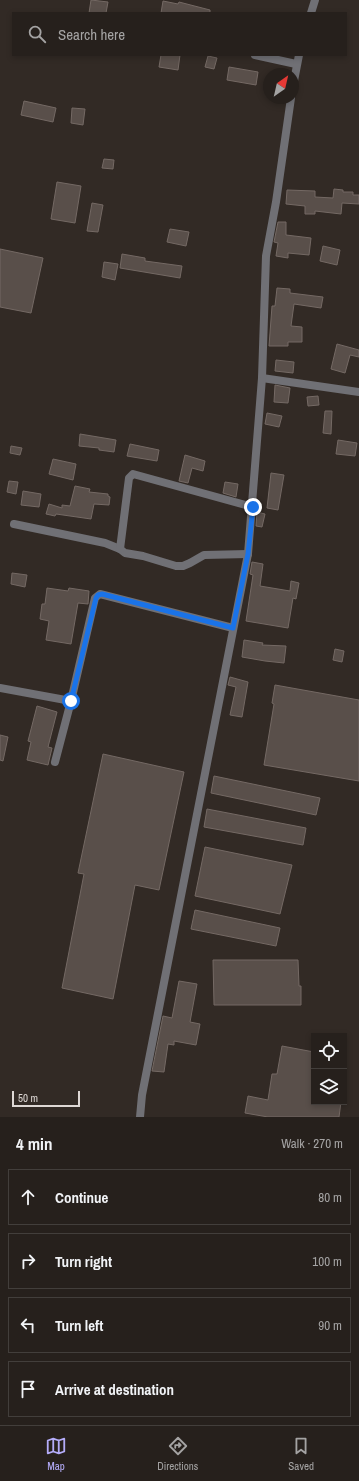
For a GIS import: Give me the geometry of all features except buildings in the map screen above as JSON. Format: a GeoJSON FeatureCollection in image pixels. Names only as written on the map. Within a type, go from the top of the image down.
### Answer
{"type":"FeatureCollection","features":[{"type":"Feature","properties":{"kind":"street"},"geometry":{"type":"LineString","coordinates":[[311,12],[315,0]]}},
{"type":"Feature","properties":{"kind":"street"},"geometry":{"type":"LineString","coordinates":[[260,56],[296,64]]}},
{"type":"Feature","properties":{"kind":"street"},"geometry":{"type":"LineString","coordinates":[[295,68],[299,56]]}},
{"type":"Feature","properties":{"kind":"street"},"geometry":{"type":"LineString","coordinates":[[140,1117],[142,1095],[248,554],[253,507],[262,378],[266,256],[276,202],[290,104]]}},
{"type":"Feature","properties":{"kind":"street"},"geometry":{"type":"LineString","coordinates":[[262,378],[359,392]]}},
{"type":"Feature","properties":{"kind":"street"},"geometry":{"type":"LineString","coordinates":[[120,549],[129,478],[133,474],[253,507]]}},
{"type":"Feature","properties":{"kind":"street"},"geometry":{"type":"LineString","coordinates":[[14,524],[105,543],[120,549],[125,553],[143,556],[176,566],[183,566],[204,555],[248,554]]}},
{"type":"Feature","properties":{"kind":"street"},"geometry":{"type":"LineString","coordinates":[[55,762],[98,595],[102,594],[233,628]]}},
{"type":"Feature","properties":{"kind":"street"},"geometry":{"type":"LineString","coordinates":[[0,688],[71,701]]}},
{"type":"Feature","properties":{"kind":"route"},"geometry":{"type":"LineString","coordinates":[[71,701],[98,595],[102,594],[233,628],[248,554],[253,507]]}}]}
